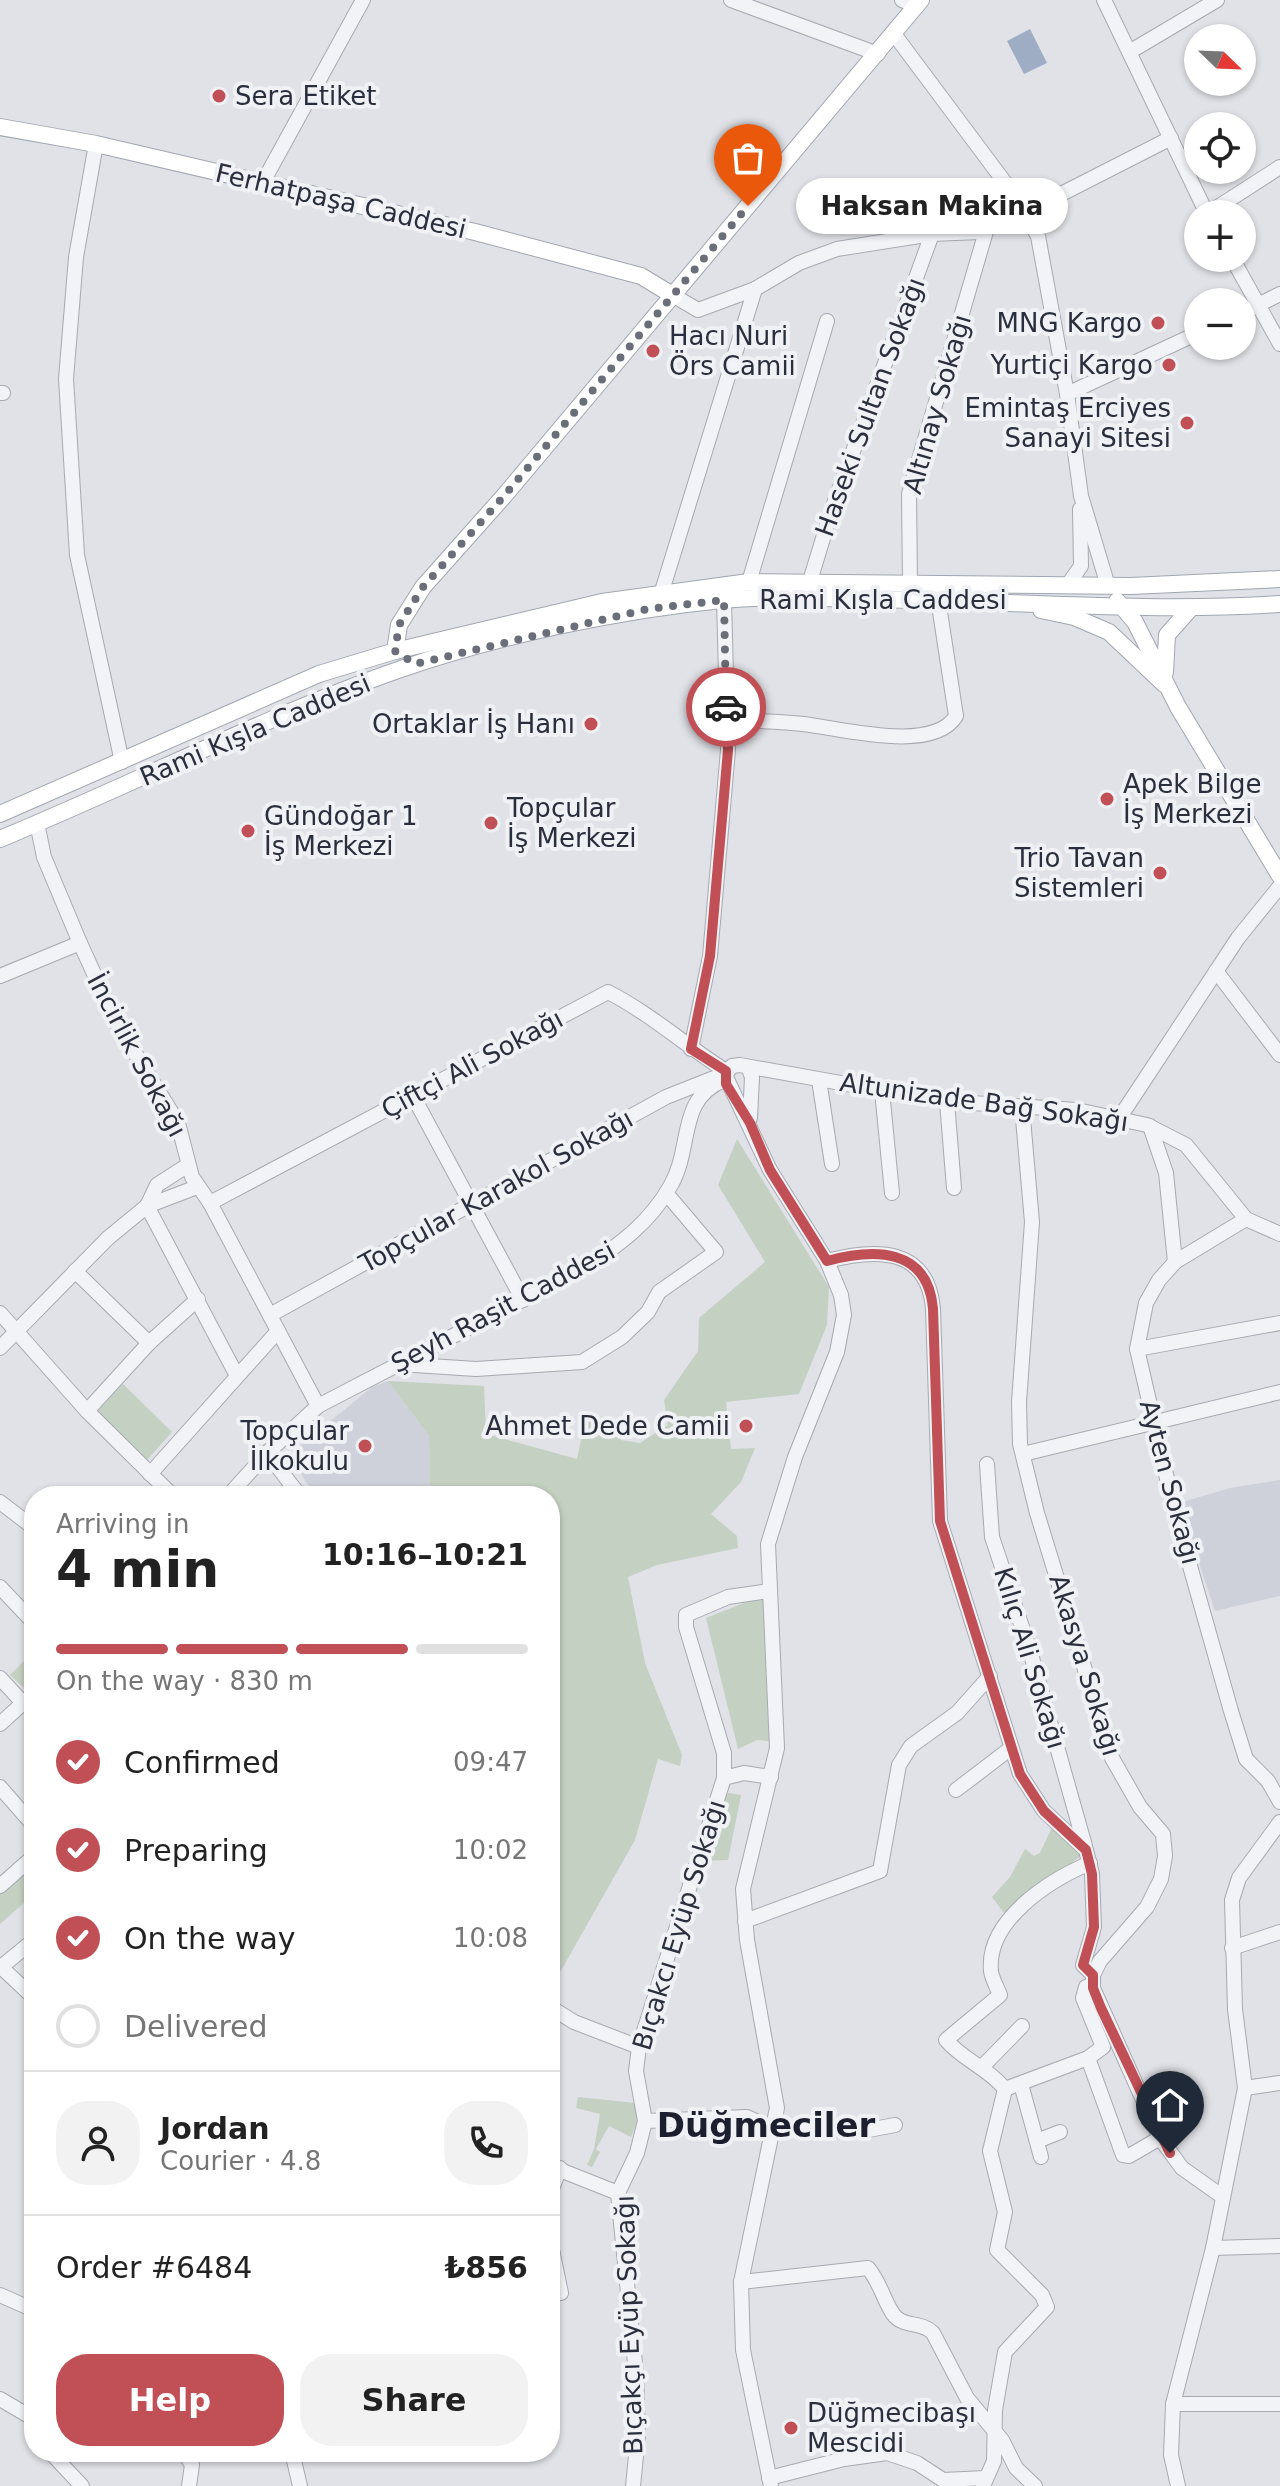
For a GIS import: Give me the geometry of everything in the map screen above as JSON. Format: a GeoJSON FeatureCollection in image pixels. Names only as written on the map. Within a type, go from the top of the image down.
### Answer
{"type":"FeatureCollection","features":[{"type":"Feature","properties":{"kind":"main road"},"geometry":{"type":"LineString","coordinates":[[415,664],[395,651],[399,625],[423,587],[878,54],[913,2]]}},
{"type":"Feature","properties":{"kind":"main road","name":"Ferhatpaşa Caddesi"},"geometry":{"type":"LineString","coordinates":[[0,127],[96,144],[263,182],[611,267],[656,282],[674,296]]}},
{"type":"Feature","properties":{"kind":"main road","name":"Rami Kışla Caddesi"},"geometry":{"type":"LineString","coordinates":[[0,814],[319,674],[395,651],[541,615],[662,591],[749,582],[1108,586],[1280,579]]}},
{"type":"Feature","properties":{"kind":"main road"},"geometry":{"type":"LineString","coordinates":[[1108,586],[1119,605],[1135,622],[1166,685],[1280,876]]}},
{"type":"Feature","properties":{"kind":"main road","name":"Rami Kışla Caddesi"},"geometry":{"type":"LineString","coordinates":[[0,839],[415,664],[648,609],[724,600],[1004,600],[1190,609],[1280,604]]}},
{"type":"Feature","properties":{"kind":"main road"},"geometry":{"type":"LineString","coordinates":[[1004,600],[1098,626],[1119,639],[1158,681],[1166,685]]}},
{"type":"Feature","properties":{"kind":"main road"},"geometry":{"type":"LineString","coordinates":[[1166,685],[1163,655],[1167,635],[1190,609]]}},
{"type":"Feature","properties":{"kind":"main road"},"geometry":{"type":"LineString","coordinates":[[195,728],[205,738],[206,750]]}},
{"type":"Feature","properties":{"kind":"main road"},"geometry":{"type":"LineString","coordinates":[[37,823],[35,812],[42,795]]}},
{"type":"Feature","properties":{"kind":"street"},"geometry":{"type":"LineString","coordinates":[[263,182],[363,0]]}},
{"type":"Feature","properties":{"kind":"street"},"geometry":{"type":"LineString","coordinates":[[731,0],[878,54]]}},
{"type":"Feature","properties":{"kind":"street"},"geometry":{"type":"LineString","coordinates":[[1104,0],[1200,200]]}},
{"type":"Feature","properties":{"kind":"street"},"geometry":{"type":"LineString","coordinates":[[1131,51],[1217,0]]}},
{"type":"Feature","properties":{"kind":"street"},"geometry":{"type":"LineString","coordinates":[[894,34],[1026,212],[1042,249],[1081,496],[1081,566],[1067,586]]}},
{"type":"Feature","properties":{"kind":"street"},"geometry":{"type":"LineString","coordinates":[[674,296],[698,310],[755,289],[799,263],[837,249],[932,234],[971,233],[987,228],[1026,212],[1171,138]]}},
{"type":"Feature","properties":{"kind":"street"},"geometry":{"type":"LineString","coordinates":[[96,144],[76,257],[66,379],[77,555],[122,762]]}},
{"type":"Feature","properties":{"kind":"street"},"geometry":{"type":"LineString","coordinates":[[1229,200],[1280,167]]}},
{"type":"Feature","properties":{"kind":"street","name":"Altınay Sokağı"},"geometry":{"type":"LineString","coordinates":[[910,582],[909,494],[987,228]]}},
{"type":"Feature","properties":{"kind":"street","name":"Haseki Sultan Sokağı"},"geometry":{"type":"LineString","coordinates":[[810,581],[831,512],[932,234]]}},
{"type":"Feature","properties":{"kind":"street"},"geometry":{"type":"LineString","coordinates":[[1240,272],[1280,344]]}},
{"type":"Feature","properties":{"kind":"street"},"geometry":{"type":"LineString","coordinates":[[662,591],[755,289]]}},
{"type":"Feature","properties":{"kind":"street"},"geometry":{"type":"LineString","coordinates":[[1258,305],[1280,294]]}},
{"type":"Feature","properties":{"kind":"street"},"geometry":{"type":"LineString","coordinates":[[749,582],[827,321]]}},
{"type":"Feature","properties":{"kind":"street"},"geometry":{"type":"LineString","coordinates":[[1067,394],[1184,340]]}},
{"type":"Feature","properties":{"kind":"street"},"geometry":{"type":"LineString","coordinates":[[1081,496],[1108,586]]}},
{"type":"Feature","properties":{"kind":"street"},"geometry":{"type":"LineString","coordinates":[[728,720],[798,723],[868,736],[929,734],[948,727],[956,716],[938,599]]}},
{"type":"Feature","properties":{"kind":"street"},"geometry":{"type":"LineString","coordinates":[[691,1049],[710,956],[728,720],[724,600]]}},
{"type":"Feature","properties":{"kind":"street","name":"İncirlik Sokağı"},"geometry":{"type":"LineString","coordinates":[[37,823],[44,857],[117,1024],[178,1123],[197,1187],[210,1203],[318,1406]]}},
{"type":"Feature","properties":{"kind":"street"},"geometry":{"type":"LineString","coordinates":[[1120,1117],[1216,971],[1280,886]]}},
{"type":"Feature","properties":{"kind":"street"},"geometry":{"type":"LineString","coordinates":[[0,976],[80,943]]}},
{"type":"Feature","properties":{"kind":"street"},"geometry":{"type":"LineString","coordinates":[[1216,971],[1280,1055]]}},
{"type":"Feature","properties":{"kind":"street","name":"Çiftçi Ali Sokağı"},"geometry":{"type":"LineString","coordinates":[[210,1203],[608,992],[642,1010],[726,1078]]}},
{"type":"Feature","properties":{"kind":"street"},"geometry":{"type":"LineString","coordinates":[[726,1078],[736,1065],[750,1079],[750,1123]]}},
{"type":"Feature","properties":{"kind":"street","name":"Altunizade Bağ Sokağı"},"geometry":{"type":"LineString","coordinates":[[750,1079],[789,1076],[947,1102],[1120,1117],[1150,1126],[1186,1145],[1246,1219],[1280,1234]]}},
{"type":"Feature","properties":{"kind":"street"},"geometry":{"type":"LineString","coordinates":[[726,1078],[737,1091],[750,1079]]}},
{"type":"Feature","properties":{"kind":"street"},"geometry":{"type":"LineString","coordinates":[[726,1078],[770,1170],[827,1261],[841,1295],[842,1334],[777,1510],[768,1544],[779,1727],[771,1777],[743,1889],[745,1921],[777,2108],[741,2282],[743,2350],[770,2482],[844,2459],[887,2453],[917,2463],[943,2480],[985,2482],[994,2461],[994,2434],[1005,2352],[1047,2307],[1042,2295],[997,2250],[1005,2212],[990,2151],[1005,2089]]}},
{"type":"Feature","properties":{"kind":"street","name":"Şeyh Raşit Caddesi"},"geometry":{"type":"LineString","coordinates":[[238,1486],[267,1453],[318,1406],[523,1300],[621,1244],[643,1224],[677,1174],[695,1103],[710,1086],[726,1078]]}},
{"type":"Feature","properties":{"kind":"street","name":"Topçular Karakol Sokağı"},"geometry":{"type":"LineString","coordinates":[[270,1315],[666,1097],[726,1078]]}},
{"type":"Feature","properties":{"kind":"street"},"geometry":{"type":"LineString","coordinates":[[819,1080],[832,1164]]}},
{"type":"Feature","properties":{"kind":"street"},"geometry":{"type":"LineString","coordinates":[[882,1091],[892,1193]]}},
{"type":"Feature","properties":{"kind":"street"},"geometry":{"type":"LineString","coordinates":[[413,1096],[523,1300]]}},
{"type":"Feature","properties":{"kind":"street"},"geometry":{"type":"LineString","coordinates":[[947,1102],[954,1188]]}},
{"type":"Feature","properties":{"kind":"street","name":"Akasya Sokağı"},"geometry":{"type":"LineString","coordinates":[[1022,1107],[1032,1222],[1019,1402],[1023,1454],[1112,1758],[1140,1807],[1163,1834],[1165,1856],[1161,1879],[1147,1907],[1106,1952],[1093,1980]]}},
{"type":"Feature","properties":{"kind":"street"},"geometry":{"type":"LineString","coordinates":[[1150,1126],[1166,1173],[1175,1262]]}},
{"type":"Feature","properties":{"kind":"street"},"geometry":{"type":"LineString","coordinates":[[147,1206],[157,1185],[188,1165]]}},
{"type":"Feature","properties":{"kind":"street"},"geometry":{"type":"LineString","coordinates":[[0,1348],[75,1271],[147,1206],[197,1187]]}},
{"type":"Feature","properties":{"kind":"street"},"geometry":{"type":"LineString","coordinates":[[399,1364],[476,1369],[550,1366],[582,1362],[597,1355],[648,1312],[659,1292],[716,1252],[666,1193]]}},
{"type":"Feature","properties":{"kind":"street"},"geometry":{"type":"LineString","coordinates":[[147,1206],[236,1374]]}},
{"type":"Feature","properties":{"kind":"street","name":"Ayten Sokağı"},"geometry":{"type":"LineString","coordinates":[[1246,1219],[1175,1262],[1146,1303],[1137,1349],[1175,1513],[1246,1759],[1274,1779],[1280,1802]]}},
{"type":"Feature","properties":{"kind":"street"},"geometry":{"type":"LineString","coordinates":[[827,1261],[841,1257],[896,1257],[909,1260],[928,1278],[933,1309],[940,1521],[1020,1774],[1044,1811],[1088,1857],[1036,1895],[1004,1926],[991,1968],[999,1997],[946,2040],[971,2062],[983,2066],[1005,2089]]}},
{"type":"Feature","properties":{"kind":"street"},"geometry":{"type":"LineString","coordinates":[[75,1271],[149,1343]]}},
{"type":"Feature","properties":{"kind":"street"},"geometry":{"type":"LineString","coordinates":[[87,1411],[149,1343],[198,1299]]}},
{"type":"Feature","properties":{"kind":"street"},"geometry":{"type":"LineString","coordinates":[[0,1313],[87,1411],[163,1486]]}},
{"type":"Feature","properties":{"kind":"street"},"geometry":{"type":"LineString","coordinates":[[1137,1349],[1280,1323]]}},
{"type":"Feature","properties":{"kind":"street"},"geometry":{"type":"LineString","coordinates":[[150,1474],[236,1374],[278,1331]]}},
{"type":"Feature","properties":{"kind":"street"},"geometry":{"type":"LineString","coordinates":[[1023,1454],[1280,1392]]}},
{"type":"Feature","properties":{"kind":"street"},"geometry":{"type":"LineString","coordinates":[[267,1453],[292,1486]]}},
{"type":"Feature","properties":{"kind":"street","name":"Kılıç Ali Sokağı"},"geometry":{"type":"LineString","coordinates":[[987,1464],[992,1537],[1030,1651],[1088,1857],[1094,1927],[1083,1965],[1093,1980]]}},
{"type":"Feature","properties":{"kind":"street"},"geometry":{"type":"LineString","coordinates":[[0,1502],[24,1520]]}},
{"type":"Feature","properties":{"kind":"street"},"geometry":{"type":"LineString","coordinates":[[0,1587],[24,1612]]}},
{"type":"Feature","properties":{"kind":"street","name":"Bıçakcı Eyüp Sokağı"},"geometry":{"type":"LineString","coordinates":[[645,2121],[636,2071],[639,2047],[724,1778],[724,1753],[686,1627],[686,1615],[728,1597],[769,1591]]}},
{"type":"Feature","properties":{"kind":"street"},"geometry":{"type":"LineString","coordinates":[[745,1921],[880,1871],[899,1765],[911,1746],[957,1713],[990,1676]]}},
{"type":"Feature","properties":{"kind":"street"},"geometry":{"type":"LineString","coordinates":[[0,1678],[24,1695]]}},
{"type":"Feature","properties":{"kind":"street"},"geometry":{"type":"LineString","coordinates":[[0,1724],[24,1702]]}},
{"type":"Feature","properties":{"kind":"street"},"geometry":{"type":"LineString","coordinates":[[956,1790],[1011,1748]]}},
{"type":"Feature","properties":{"kind":"street","name":"Bıçakcı Eyüp Sokağı"},"geometry":{"type":"LineString","coordinates":[[724,1778],[744,1773],[771,1777]]}},
{"type":"Feature","properties":{"kind":"street"},"geometry":{"type":"LineString","coordinates":[[0,1787],[24,1815]]}},
{"type":"Feature","properties":{"kind":"street"},"geometry":{"type":"LineString","coordinates":[[1178,2486],[1171,2455],[1173,2404],[1213,2248],[1245,2088],[1232,1948],[1232,1900],[1239,1878],[1280,1822]]}},
{"type":"Feature","properties":{"kind":"street"},"geometry":{"type":"LineString","coordinates":[[0,1886],[24,1865]]}},
{"type":"Feature","properties":{"kind":"street"},"geometry":{"type":"LineString","coordinates":[[1232,1948],[1280,1932]]}},
{"type":"Feature","properties":{"kind":"street"},"geometry":{"type":"LineString","coordinates":[[24,1948],[1,1966],[24,1988]]}},
{"type":"Feature","properties":{"kind":"street"},"geometry":{"type":"LineString","coordinates":[[1005,2089],[1088,2058],[1103,2047],[1104,2041],[1083,1998],[1086,1987],[1093,1980],[1160,2138],[1182,2168],[1223,2197]]}},
{"type":"Feature","properties":{"kind":"street"},"geometry":{"type":"LineString","coordinates":[[560,2013],[574,2022],[639,2047]]}},
{"type":"Feature","properties":{"kind":"street"},"geometry":{"type":"LineString","coordinates":[[983,2066],[1022,2026]]}},
{"type":"Feature","properties":{"kind":"street"},"geometry":{"type":"LineString","coordinates":[[1088,2058],[1123,2155],[1129,2156],[1160,2138]]}},
{"type":"Feature","properties":{"kind":"street"},"geometry":{"type":"LineString","coordinates":[[1245,2088],[1280,2083]]}},
{"type":"Feature","properties":{"kind":"street"},"geometry":{"type":"LineString","coordinates":[[1021,2084],[1041,2157]]}},
{"type":"Feature","properties":{"kind":"street"},"geometry":{"type":"LineString","coordinates":[[645,2121],[747,2117],[771,2128],[863,2131],[895,2125]]}},
{"type":"Feature","properties":{"kind":"street","name":"Bıçakçı Eyüp Sokağı"},"geometry":{"type":"LineString","coordinates":[[633,2486],[638,2436],[636,2373],[618,2193],[637,2153],[645,2121]]}},
{"type":"Feature","properties":{"kind":"street"},"geometry":{"type":"LineString","coordinates":[[1037,2141],[1060,2132]]}},
{"type":"Feature","properties":{"kind":"street"},"geometry":{"type":"LineString","coordinates":[[560,2169],[618,2193]]}},
{"type":"Feature","properties":{"kind":"street"},"geometry":{"type":"LineString","coordinates":[[1213,2248],[1280,2246]]}},
{"type":"Feature","properties":{"kind":"street"},"geometry":{"type":"LineString","coordinates":[[741,2282],[868,2268],[880,2281],[893,2314],[901,2321],[927,2326],[933,2333],[967,2398],[1002,2440],[1016,2468],[1035,2486]]}},
{"type":"Feature","properties":{"kind":"street"},"geometry":{"type":"LineString","coordinates":[[560,2288],[561,2293]]}},
{"type":"Feature","properties":{"kind":"street"},"geometry":{"type":"LineString","coordinates":[[0,2295],[24,2306]]}},
{"type":"Feature","properties":{"kind":"street"},"geometry":{"type":"LineString","coordinates":[[0,2399],[24,2413]]}},
{"type":"Feature","properties":{"kind":"street"},"geometry":{"type":"LineString","coordinates":[[1173,2404],[1280,2404]]}},
{"type":"Feature","properties":{"kind":"street"},"geometry":{"type":"LineString","coordinates":[[59,2462],[82,2486]]}},
{"type":"Feature","properties":{"kind":"street"},"geometry":{"type":"LineString","coordinates":[[189,2486],[190,2462]]}},
{"type":"Feature","properties":{"kind":"street"},"geometry":{"type":"LineString","coordinates":[[294,2462],[300,2486]]}},
{"type":"Feature","properties":{"kind":"shaded area","name":"Topçular İlkokulu"},"geometry":{"type":"Polygon","coordinates":[[[388,1381],[429,1436],[430,1486],[309,1486],[289,1455],[372,1387],[388,1381]]]}},
{"type":"Feature","properties":{"kind":"shaded area"},"geometry":{"type":"Polygon","coordinates":[[[1280,1480],[1280,1596],[1215,1611],[1179,1503],[1230,1488],[1280,1480]]]}},
{"type":"Feature","properties":{"kind":"green space"},"geometry":{"type":"Polygon","coordinates":[[[737,1139],[829,1287],[827,1325],[799,1394],[726,1402],[731,1449],[755,1448],[741,1482],[711,1514],[737,1536],[738,1548],[657,1565],[628,1577],[645,1663],[682,1755],[680,1766],[658,1759],[635,1840],[560,1972],[560,1486],[430,1486],[429,1436],[388,1381],[484,1386],[486,1434],[577,1459],[586,1415],[610,1419],[621,1440],[640,1443],[668,1425],[664,1400],[698,1351],[699,1318],[765,1262],[718,1185],[737,1139]]]}},
{"type":"Feature","properties":{"kind":"green space"},"geometry":{"type":"Polygon","coordinates":[[[123,1384],[172,1432],[146,1461],[98,1411],[123,1384]]]}},
{"type":"Feature","properties":{"kind":"green space"},"geometry":{"type":"Polygon","coordinates":[[[763,1600],[769,1741],[757,1740],[738,1749],[706,1618],[749,1601],[763,1600]]]}},
{"type":"Feature","properties":{"kind":"green space"},"geometry":{"type":"Polygon","coordinates":[[[24,1661],[24,1688],[10,1675],[24,1661]]]}},
{"type":"Feature","properties":{"kind":"green space"},"geometry":{"type":"Polygon","coordinates":[[[728,1793],[741,1795],[728,1860],[703,1861],[728,1793]]]}},
{"type":"Feature","properties":{"kind":"green space"},"geometry":{"type":"Polygon","coordinates":[[[1052,1827],[1083,1855],[1046,1880],[1007,1917],[992,1897],[1010,1877],[1025,1849],[1034,1856],[1040,1853],[1052,1827]]]}},
{"type":"Feature","properties":{"kind":"green space"},"geometry":{"type":"Polygon","coordinates":[[[24,1873],[24,1903],[0,1924],[0,1893],[24,1873]]]}},
{"type":"Feature","properties":{"kind":"green space"},"geometry":{"type":"Polygon","coordinates":[[[578,2097],[635,2103],[637,2122],[631,2137],[609,2126],[596,2149],[600,2152],[592,2167],[587,2165],[594,2149],[600,2114],[576,2108],[578,2097]]]}},
{"type":"Feature","properties":{"kind":"water"},"geometry":{"type":"Polygon","coordinates":[[[1030,29],[1047,63],[1024,74],[1007,41],[1030,29]]]}},
{"type":"Feature","properties":{"kind":"way so far"},"geometry":{"type":"LineString","coordinates":[[726,707],[724,600],[648,609],[415,664],[395,651],[399,625],[423,587],[504,496],[748,206]]}},
{"type":"Feature","properties":{"kind":"place","name":"Sera Etiket"},"geometry":{"type":"Point","coordinates":[219,96]}},
{"type":"Feature","properties":{"kind":"place","name":"Haksan Makina"},"geometry":{"type":"Point","coordinates":[748,206]}},
{"type":"Feature","properties":{"kind":"place","name":"MNG Kargo"},"geometry":{"type":"Point","coordinates":[1158,323]}},
{"type":"Feature","properties":{"kind":"place","name":"Hacı Nuri Örs Camii"},"geometry":{"type":"Point","coordinates":[653,351]}},
{"type":"Feature","properties":{"kind":"place","name":"Yurtiçi Kargo"},"geometry":{"type":"Point","coordinates":[1169,365]}},
{"type":"Feature","properties":{"kind":"place","name":"Emintaş Erciyes Sanayi Sitesi"},"geometry":{"type":"Point","coordinates":[1187,423]}},
{"type":"Feature","properties":{"kind":"place","name":"Ortaklar İş Hanı"},"geometry":{"type":"Point","coordinates":[591,724]}},
{"type":"Feature","properties":{"kind":"place","name":"Apek Bilge İş Merkezi"},"geometry":{"type":"Point","coordinates":[1107,799]}},
{"type":"Feature","properties":{"kind":"place","name":"Topçular İş Merkezi"},"geometry":{"type":"Point","coordinates":[491,823]}},
{"type":"Feature","properties":{"kind":"place","name":"Gündoğar 1 İş Merkezi"},"geometry":{"type":"Point","coordinates":[248,831]}},
{"type":"Feature","properties":{"kind":"place","name":"Trio Tavan Sistemleri"},"geometry":{"type":"Point","coordinates":[1160,873]}},
{"type":"Feature","properties":{"kind":"place","name":"Ahmet Dede Camii"},"geometry":{"type":"Point","coordinates":[746,1426]}},
{"type":"Feature","properties":{"kind":"place","name":"Topçular İlkokulu"},"geometry":{"type":"Point","coordinates":[365,1446]}},
{"type":"Feature","properties":{"kind":"place","name":"Düğmecibaşı Mescidi"},"geometry":{"type":"Point","coordinates":[791,2428]}},
{"type":"Feature","properties":{"kind":"district","name":"Düğmeciler"},"geometry":{"type":"Point","coordinates":[766,2125]}},
{"type":"Feature","properties":{"kind":"route"},"geometry":{"type":"LineString","coordinates":[[726,707],[728,750],[710,956],[691,1049],[726,1071],[724,1080],[750,1123],[770,1170],[827,1261],[841,1257],[896,1257],[909,1260],[928,1278],[933,1309],[940,1521],[1020,1774],[1044,1811],[1086,1850],[1092,1874],[1094,1927],[1083,1965],[1093,1975],[1093,1988],[1101,2008],[1135,2075],[1160,2138],[1170,2153]]}}]}
